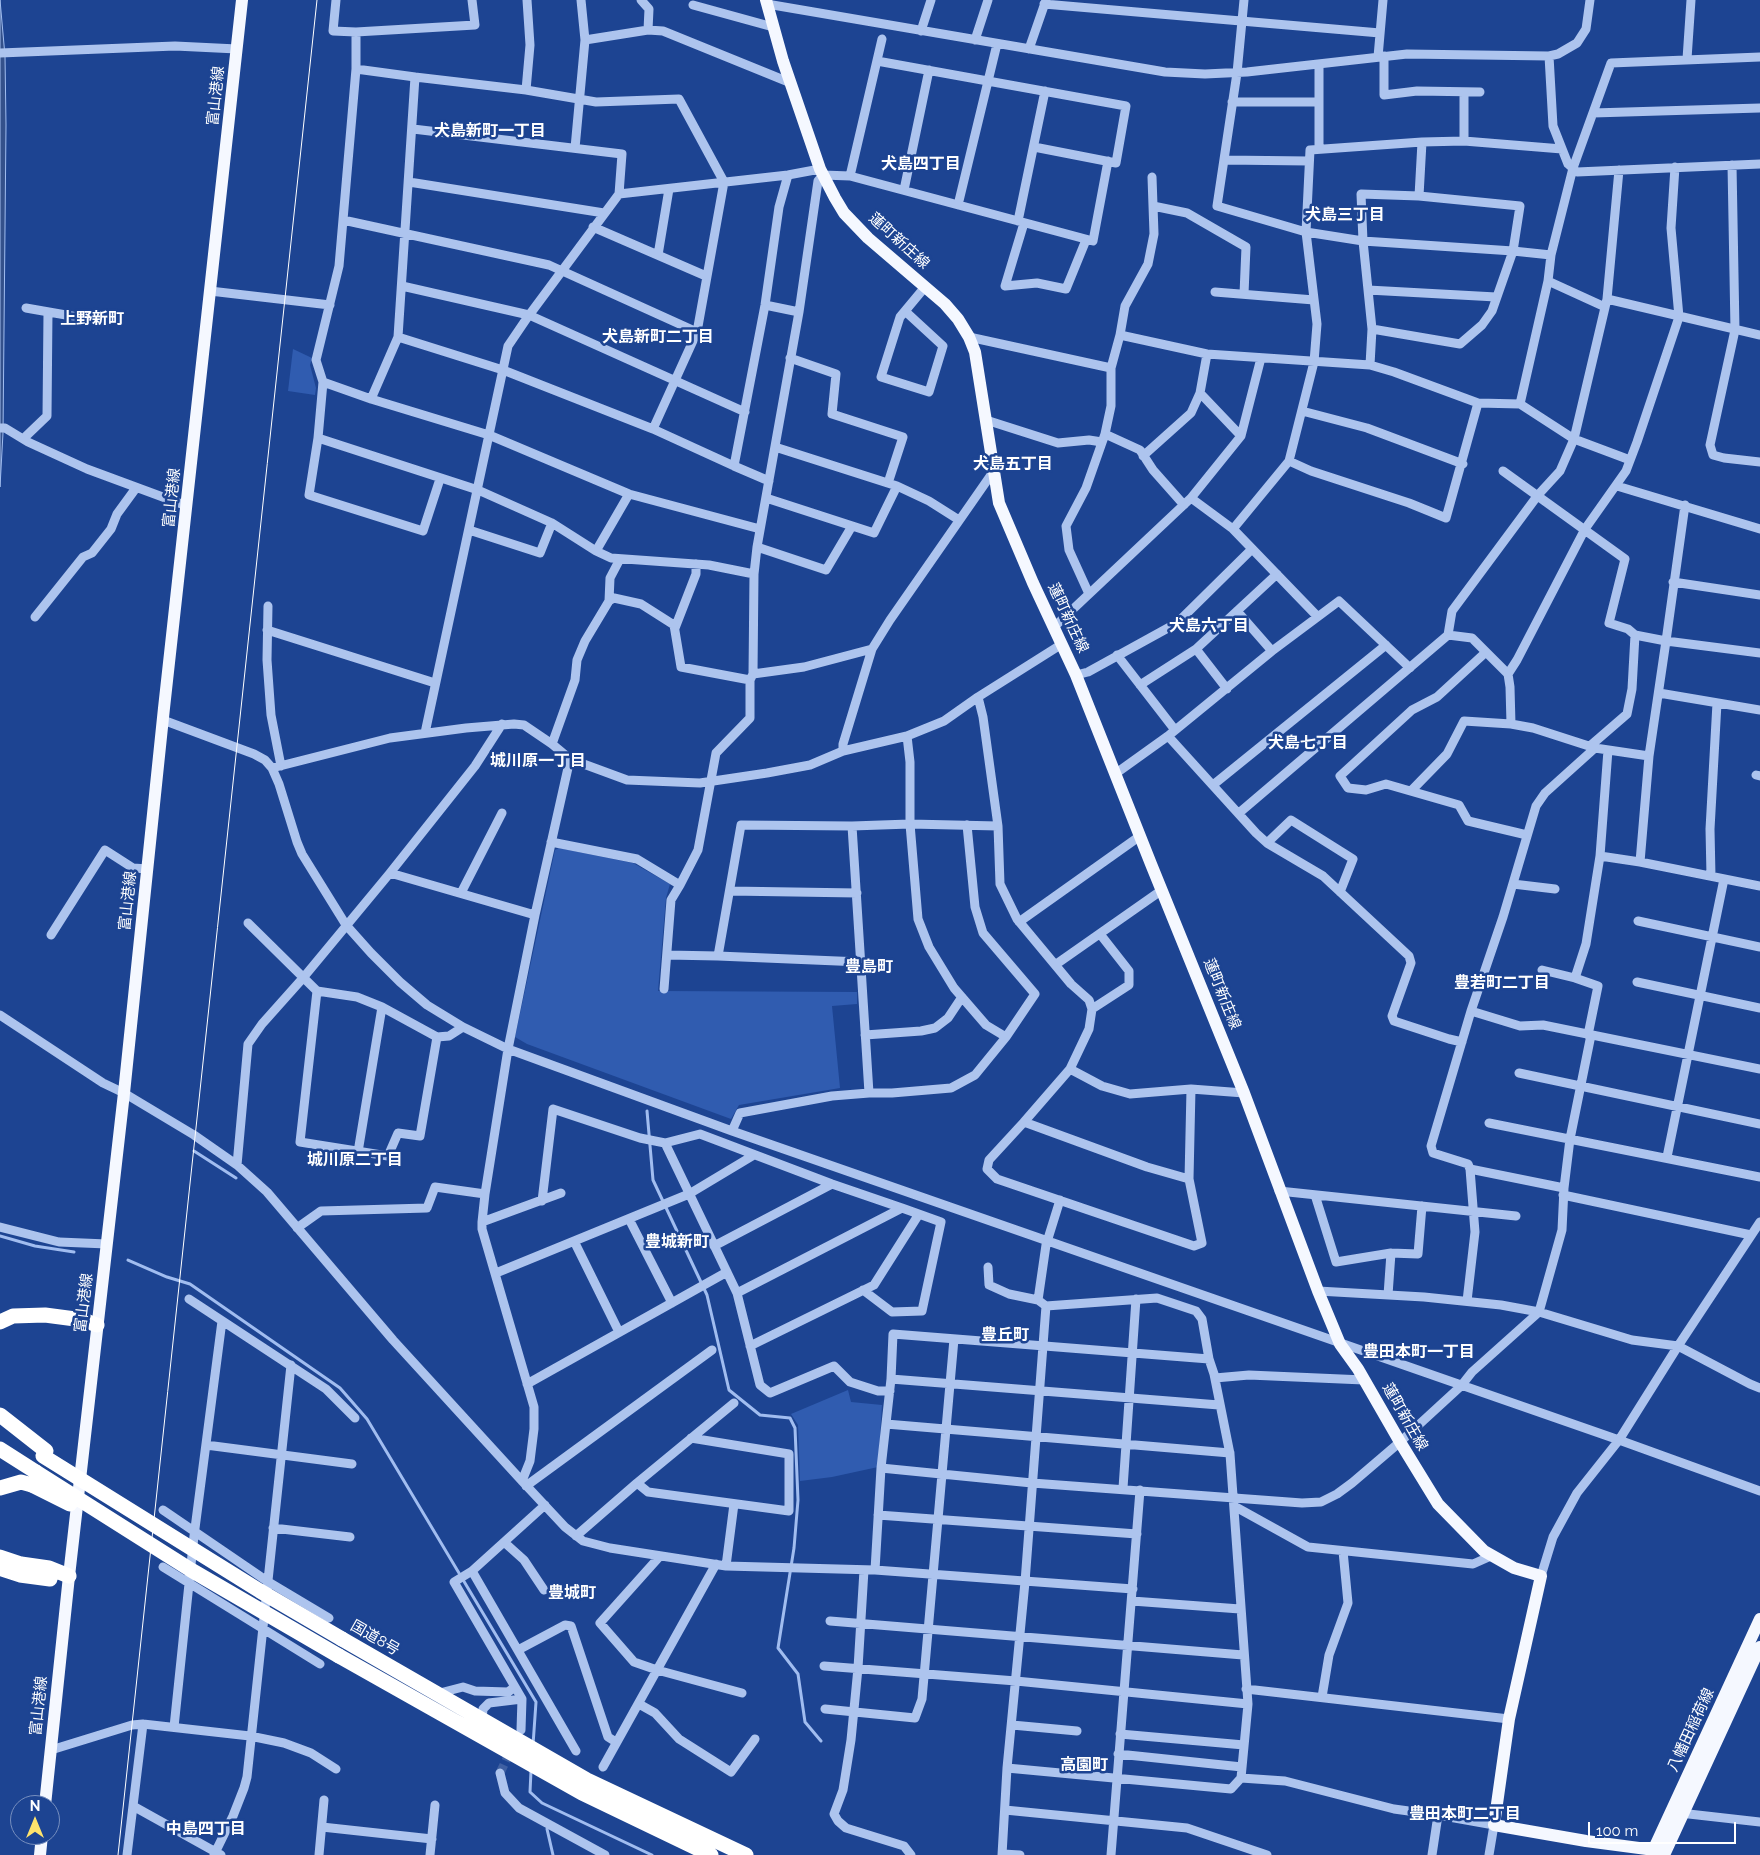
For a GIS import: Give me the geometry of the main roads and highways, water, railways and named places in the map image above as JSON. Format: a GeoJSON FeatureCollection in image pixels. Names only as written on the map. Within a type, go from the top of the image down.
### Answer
{"type":"FeatureCollection","features":[{"type":"Feature","properties":{"kind":"highway"},"geometry":{"type":"LineString","coordinates":[[0,1322],[13,1316],[45,1315],[83,1320],[97,1325]]}},
{"type":"Feature","properties":{"kind":"highway"},"geometry":{"type":"LineString","coordinates":[[0,1331],[14,1325],[79,1329],[97,1325]]}},
{"type":"Feature","properties":{"kind":"highway"},"geometry":{"type":"LineString","coordinates":[[0,1415],[45,1454]]}},
{"type":"Feature","properties":{"kind":"highway"},"geometry":{"type":"LineString","coordinates":[[0,1429],[45,1454]]}},
{"type":"Feature","properties":{"kind":"highway"},"geometry":{"type":"LineString","coordinates":[[0,1449],[34,1478],[339,1656],[582,1793],[711,1855]]}},
{"type":"Feature","properties":{"kind":"highway","name":"国道8号"},"geometry":{"type":"LineString","coordinates":[[45,1454],[260,1591],[436,1694],[587,1780],[746,1855]]}},
{"type":"Feature","properties":{"kind":"highway"},"geometry":{"type":"LineString","coordinates":[[0,1488],[34,1478],[78,1499],[128,1532]]}},
{"type":"Feature","properties":{"kind":"highway"},"geometry":{"type":"LineString","coordinates":[[0,1558],[21,1564],[50,1568],[69,1576]]}},
{"type":"Feature","properties":{"kind":"highway"},"geometry":{"type":"LineString","coordinates":[[0,1568],[20,1575],[50,1579],[69,1576]]}},
{"type":"Feature","properties":{"kind":"main road","name":"富山港線"},"geometry":{"type":"LineString","coordinates":[[46,1795],[242,0]]}},
{"type":"Feature","properties":{"kind":"main road","name":"蓮町新庄線"},"geometry":{"type":"LineString","coordinates":[[766,2],[821,172],[844,213],[868,238],[925,287],[958,319],[969,337],[975,352],[999,503],[1076,675],[1244,1093],[1318,1291],[1340,1344],[1364,1380],[1438,1504],[1484,1551],[1514,1568],[1541,1576],[1508,1719],[1494,1825],[1658,1854]]}},
{"type":"Feature","properties":{"kind":"main road","name":"八幡田稲荷線"},"geometry":{"type":"LineString","coordinates":[[1658,1854],[1760,1619]]}},
{"type":"Feature","properties":{"kind":"main road","name":"八幡田稲荷線"},"geometry":{"type":"LineString","coordinates":[[1677,1812],[1760,1647]]}},
{"type":"Feature","properties":{"kind":"waterway"},"geometry":{"type":"LineString","coordinates":[[647,1111],[653,1180],[707,1295],[729,1390],[760,1415],[790,1418],[795,1428],[798,1500],[794,1548],[778,1648],[798,1674],[805,1722],[821,1741]]}},
{"type":"Feature","properties":{"kind":"waterway"},"geometry":{"type":"LineString","coordinates":[[194,1151],[236,1178]]}},
{"type":"Feature","properties":{"kind":"waterway"},"geometry":{"type":"LineString","coordinates":[[0,1236],[35,1246],[74,1252]]}},
{"type":"Feature","properties":{"kind":"waterway"},"geometry":{"type":"LineString","coordinates":[[128,1260],[167,1277],[190,1284],[340,1388],[367,1419],[536,1702],[533,1745]]}},
{"type":"Feature","properties":{"kind":"waterway"},"geometry":{"type":"LineString","coordinates":[[531,1771],[530,1792],[542,1803],[652,1855]]}},
{"type":"Feature","properties":{"kind":"waterway"},"geometry":{"type":"LineString","coordinates":[[547,1829],[553,1855]]}},
{"type":"Feature","properties":{"kind":"tunnel"},"geometry":{"type":"LineString","coordinates":[[500,1773],[512,1748]]}},
{"type":"Feature","properties":{"kind":"tram line"},"geometry":{"type":"LineString","coordinates":[[118,1855],[317,0]]}},
{"type":"Feature","properties":{"kind":"district","name":"犬島新町一丁目"},"geometry":{"type":"Point","coordinates":[490,131]}},
{"type":"Feature","properties":{"kind":"district","name":"犬島四丁目"},"geometry":{"type":"Point","coordinates":[921,164]}},
{"type":"Feature","properties":{"kind":"district","name":"犬島三丁目"},"geometry":{"type":"Point","coordinates":[1345,215]}},
{"type":"Feature","properties":{"kind":"district","name":"上野新町"},"geometry":{"type":"Point","coordinates":[92,319]}},
{"type":"Feature","properties":{"kind":"district","name":"犬島新町二丁目"},"geometry":{"type":"Point","coordinates":[658,337]}},
{"type":"Feature","properties":{"kind":"district","name":"犬島五丁目"},"geometry":{"type":"Point","coordinates":[1013,464]}},
{"type":"Feature","properties":{"kind":"district","name":"犬島六丁目"},"geometry":{"type":"Point","coordinates":[1209,626]}},
{"type":"Feature","properties":{"kind":"district","name":"犬島七丁目"},"geometry":{"type":"Point","coordinates":[1308,743]}},
{"type":"Feature","properties":{"kind":"district","name":"城川原一丁目"},"geometry":{"type":"Point","coordinates":[538,761]}},
{"type":"Feature","properties":{"kind":"district","name":"豊島町"},"geometry":{"type":"Point","coordinates":[869,967]}},
{"type":"Feature","properties":{"kind":"district","name":"豊若町二丁目"},"geometry":{"type":"Point","coordinates":[1502,983]}},
{"type":"Feature","properties":{"kind":"district","name":"城川原二丁目"},"geometry":{"type":"Point","coordinates":[355,1160]}},
{"type":"Feature","properties":{"kind":"district","name":"豊城新町"},"geometry":{"type":"Point","coordinates":[677,1242]}},
{"type":"Feature","properties":{"kind":"district","name":"豊丘町"},"geometry":{"type":"Point","coordinates":[1005,1335]}},
{"type":"Feature","properties":{"kind":"district","name":"豊田本町一丁目"},"geometry":{"type":"Point","coordinates":[1419,1352]}},
{"type":"Feature","properties":{"kind":"district","name":"豊城町"},"geometry":{"type":"Point","coordinates":[572,1593]}},
{"type":"Feature","properties":{"kind":"district","name":"高園町"},"geometry":{"type":"Point","coordinates":[1084,1765]}},
{"type":"Feature","properties":{"kind":"district","name":"豊田本町二丁目"},"geometry":{"type":"Point","coordinates":[1465,1814]}},
{"type":"Feature","properties":{"kind":"district","name":"中島四丁目"},"geometry":{"type":"Point","coordinates":[206,1829]}}]}
